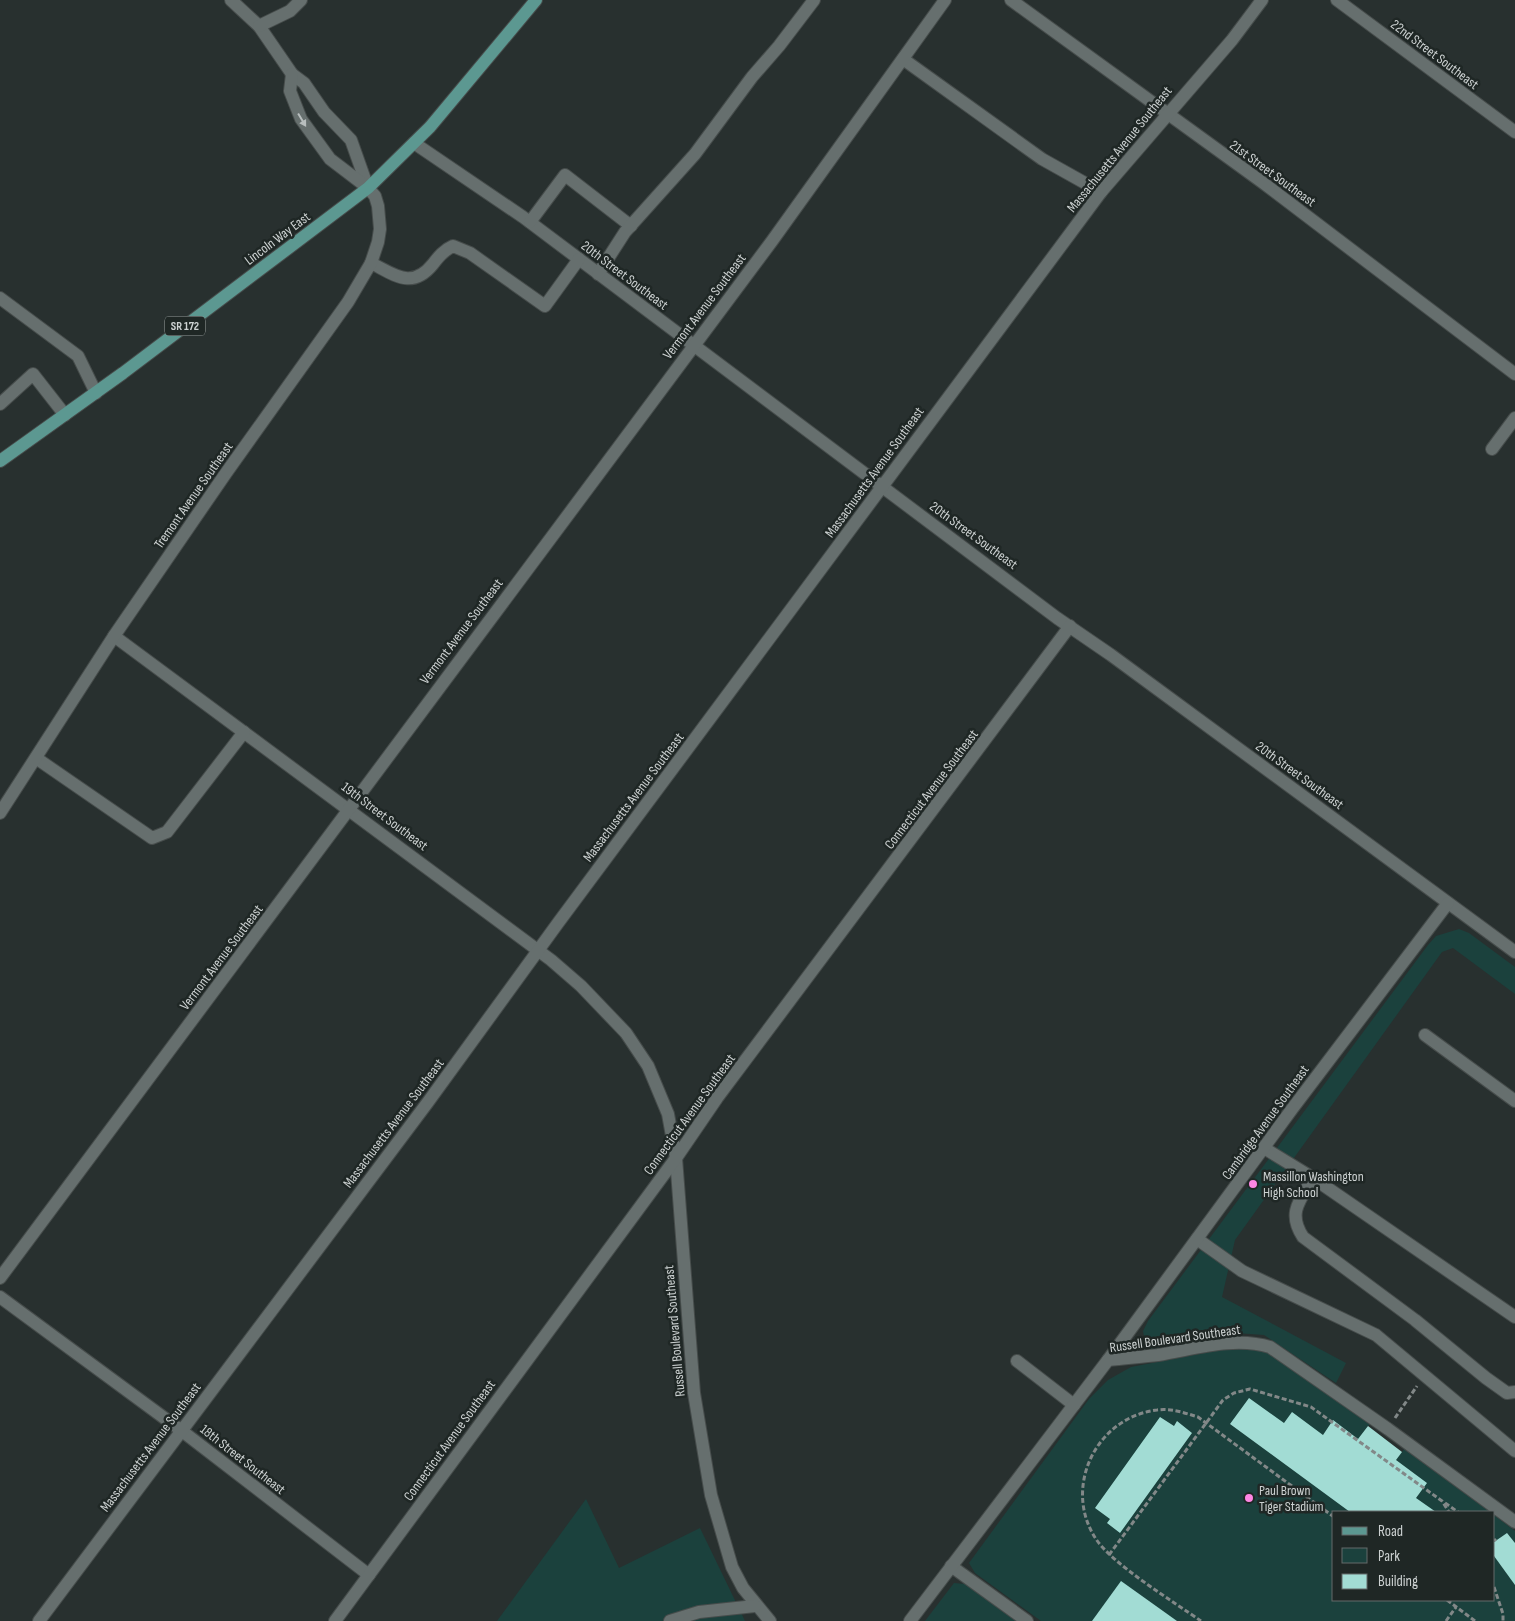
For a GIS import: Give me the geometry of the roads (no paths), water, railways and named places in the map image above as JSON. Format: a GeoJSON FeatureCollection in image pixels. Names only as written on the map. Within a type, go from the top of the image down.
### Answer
{"type":"FeatureCollection","features":[{"type":"Feature","properties":{"kind":"main road","name":"Lincoln Way East"},"geometry":{"type":"LineString","coordinates":[[0,461],[96,392],[368,188],[458,96],[536,0]]}},
{"type":"Feature","properties":{"kind":"street","name":"Tremont Avenue Southeast"},"geometry":{"type":"LineString","coordinates":[[0,813],[114,636],[226,473],[348,302],[371,264],[378,242],[380,217],[375,196],[368,188],[351,140],[329,118],[304,83],[292,74],[259,26],[231,0]]}},
{"type":"Feature","properties":{"kind":"street"},"geometry":{"type":"LineString","coordinates":[[259,26],[290,11],[301,0]]}},
{"type":"Feature","properties":{"kind":"street"},"geometry":{"type":"LineString","coordinates":[[598,274],[631,226],[695,154],[752,77],[779,46],[814,0]]}},
{"type":"Feature","properties":{"kind":"street","name":"Vermont Avenue Southeast"},"geometry":{"type":"LineString","coordinates":[[0,1278],[772,241],[945,0]]}},
{"type":"Feature","properties":{"kind":"street","name":"21st Street Southeast"},"geometry":{"type":"LineString","coordinates":[[1011,0],[1262,182],[1515,374]]}},
{"type":"Feature","properties":{"kind":"street","name":"Massachusetts Avenue Southeast"},"geometry":{"type":"LineString","coordinates":[[39,1621],[428,1102],[1101,192],[1166,114],[1232,40],[1262,0]]}},
{"type":"Feature","properties":{"kind":"street","name":"22nd Street Southeast"},"geometry":{"type":"LineString","coordinates":[[1337,0],[1515,132]]}},
{"type":"Feature","properties":{"kind":"street"},"geometry":{"type":"LineString","coordinates":[[903,59],[1042,159],[1101,192]]}},
{"type":"Feature","properties":{"kind":"street"},"geometry":{"type":"LineString","coordinates":[[292,74],[290,91],[301,120],[330,159],[368,188]]}},
{"type":"Feature","properties":{"kind":"street","name":"20th Street Southeast"},"geometry":{"type":"LineString","coordinates":[[414,143],[470,179],[530,222],[1070,626],[1515,952]]}},
{"type":"Feature","properties":{"kind":"street"},"geometry":{"type":"LineString","coordinates":[[530,222],[565,175],[631,226]]}},
{"type":"Feature","properties":{"kind":"street"},"geometry":{"type":"LineString","coordinates":[[371,264],[398,276],[414,279],[421,276],[441,253],[453,246],[470,253],[545,306],[579,259]]}},
{"type":"Feature","properties":{"kind":"street"},"geometry":{"type":"LineString","coordinates":[[0,298],[78,356],[96,392]]}},
{"type":"Feature","properties":{"kind":"street"},"geometry":{"type":"LineString","coordinates":[[0,404],[33,374],[64,415]]}},
{"type":"Feature","properties":{"kind":"street"},"geometry":{"type":"LineString","coordinates":[[1492,449],[1515,418]]}},
{"type":"Feature","properties":{"kind":"street","name":"Connecticut Avenue Southeast"},"geometry":{"type":"LineString","coordinates":[[335,1621],[676,1158],[723,1090],[1070,626]]}},
{"type":"Feature","properties":{"kind":"street","name":"19th Street Southeast"},"geometry":{"type":"LineString","coordinates":[[114,636],[349,808],[539,951],[581,986],[626,1034]]}},
{"type":"Feature","properties":{"kind":"street"},"geometry":{"type":"LineString","coordinates":[[36,758],[152,838],[167,832],[244,732]]}},
{"type":"Feature","properties":{"kind":"street","name":"Cambridge Avenue Southeast"},"geometry":{"type":"LineString","coordinates":[[1108,1360],[1448,903]]}},
{"type":"Feature","properties":{"kind":"street","name":"Russell Boulevard Southeast"},"geometry":{"type":"LineString","coordinates":[[626,1034],[641,1055],[659,1089],[668,1114],[676,1158],[688,1329],[704,1457],[714,1505],[732,1566],[743,1588],[770,1621]]}},
{"type":"Feature","properties":{"kind":"street"},"geometry":{"type":"LineString","coordinates":[[1425,1035],[1515,1101]]}},
{"type":"Feature","properties":{"kind":"street"},"geometry":{"type":"LineString","coordinates":[[1264,1148],[1313,1178],[1515,1317]]}},
{"type":"Feature","properties":{"kind":"street"},"geometry":{"type":"LineString","coordinates":[[1313,1178],[1298,1203],[1294,1217],[1297,1228],[1303,1238],[1415,1320],[1486,1378],[1507,1393],[1515,1392]]}},
{"type":"Feature","properties":{"kind":"street"},"geometry":{"type":"LineString","coordinates":[[1197,1239],[1242,1271],[1376,1336],[1515,1451]]}},
{"type":"Feature","properties":{"kind":"street","name":"18th Street Southeast"},"geometry":{"type":"LineString","coordinates":[[0,1297],[182,1431],[369,1575]]}},
{"type":"Feature","properties":{"kind":"street","name":"Russell Boulevard Southeast"},"geometry":{"type":"LineString","coordinates":[[910,1621],[1108,1360],[1233,1342],[1258,1343],[1281,1353],[1388,1428],[1515,1522]]}},
{"type":"Feature","properties":{"kind":"street"},"geometry":{"type":"LineString","coordinates":[[1017,1361],[1074,1404]]}},
{"type":"Feature","properties":{"kind":"street"},"geometry":{"type":"LineString","coordinates":[[952,1566],[1027,1621]]}},
{"type":"Feature","properties":{"kind":"street"},"geometry":{"type":"LineString","coordinates":[[670,1621],[699,1612],[756,1606]]}},
{"type":"Feature","properties":{"kind":"place","name":"Massillon Washington High School"},"geometry":{"type":"Point","coordinates":[1253,1184]}},
{"type":"Feature","properties":{"kind":"place","name":"Paul Brown Tiger Stadium"},"geometry":{"type":"Point","coordinates":[1249,1498]}}]}
